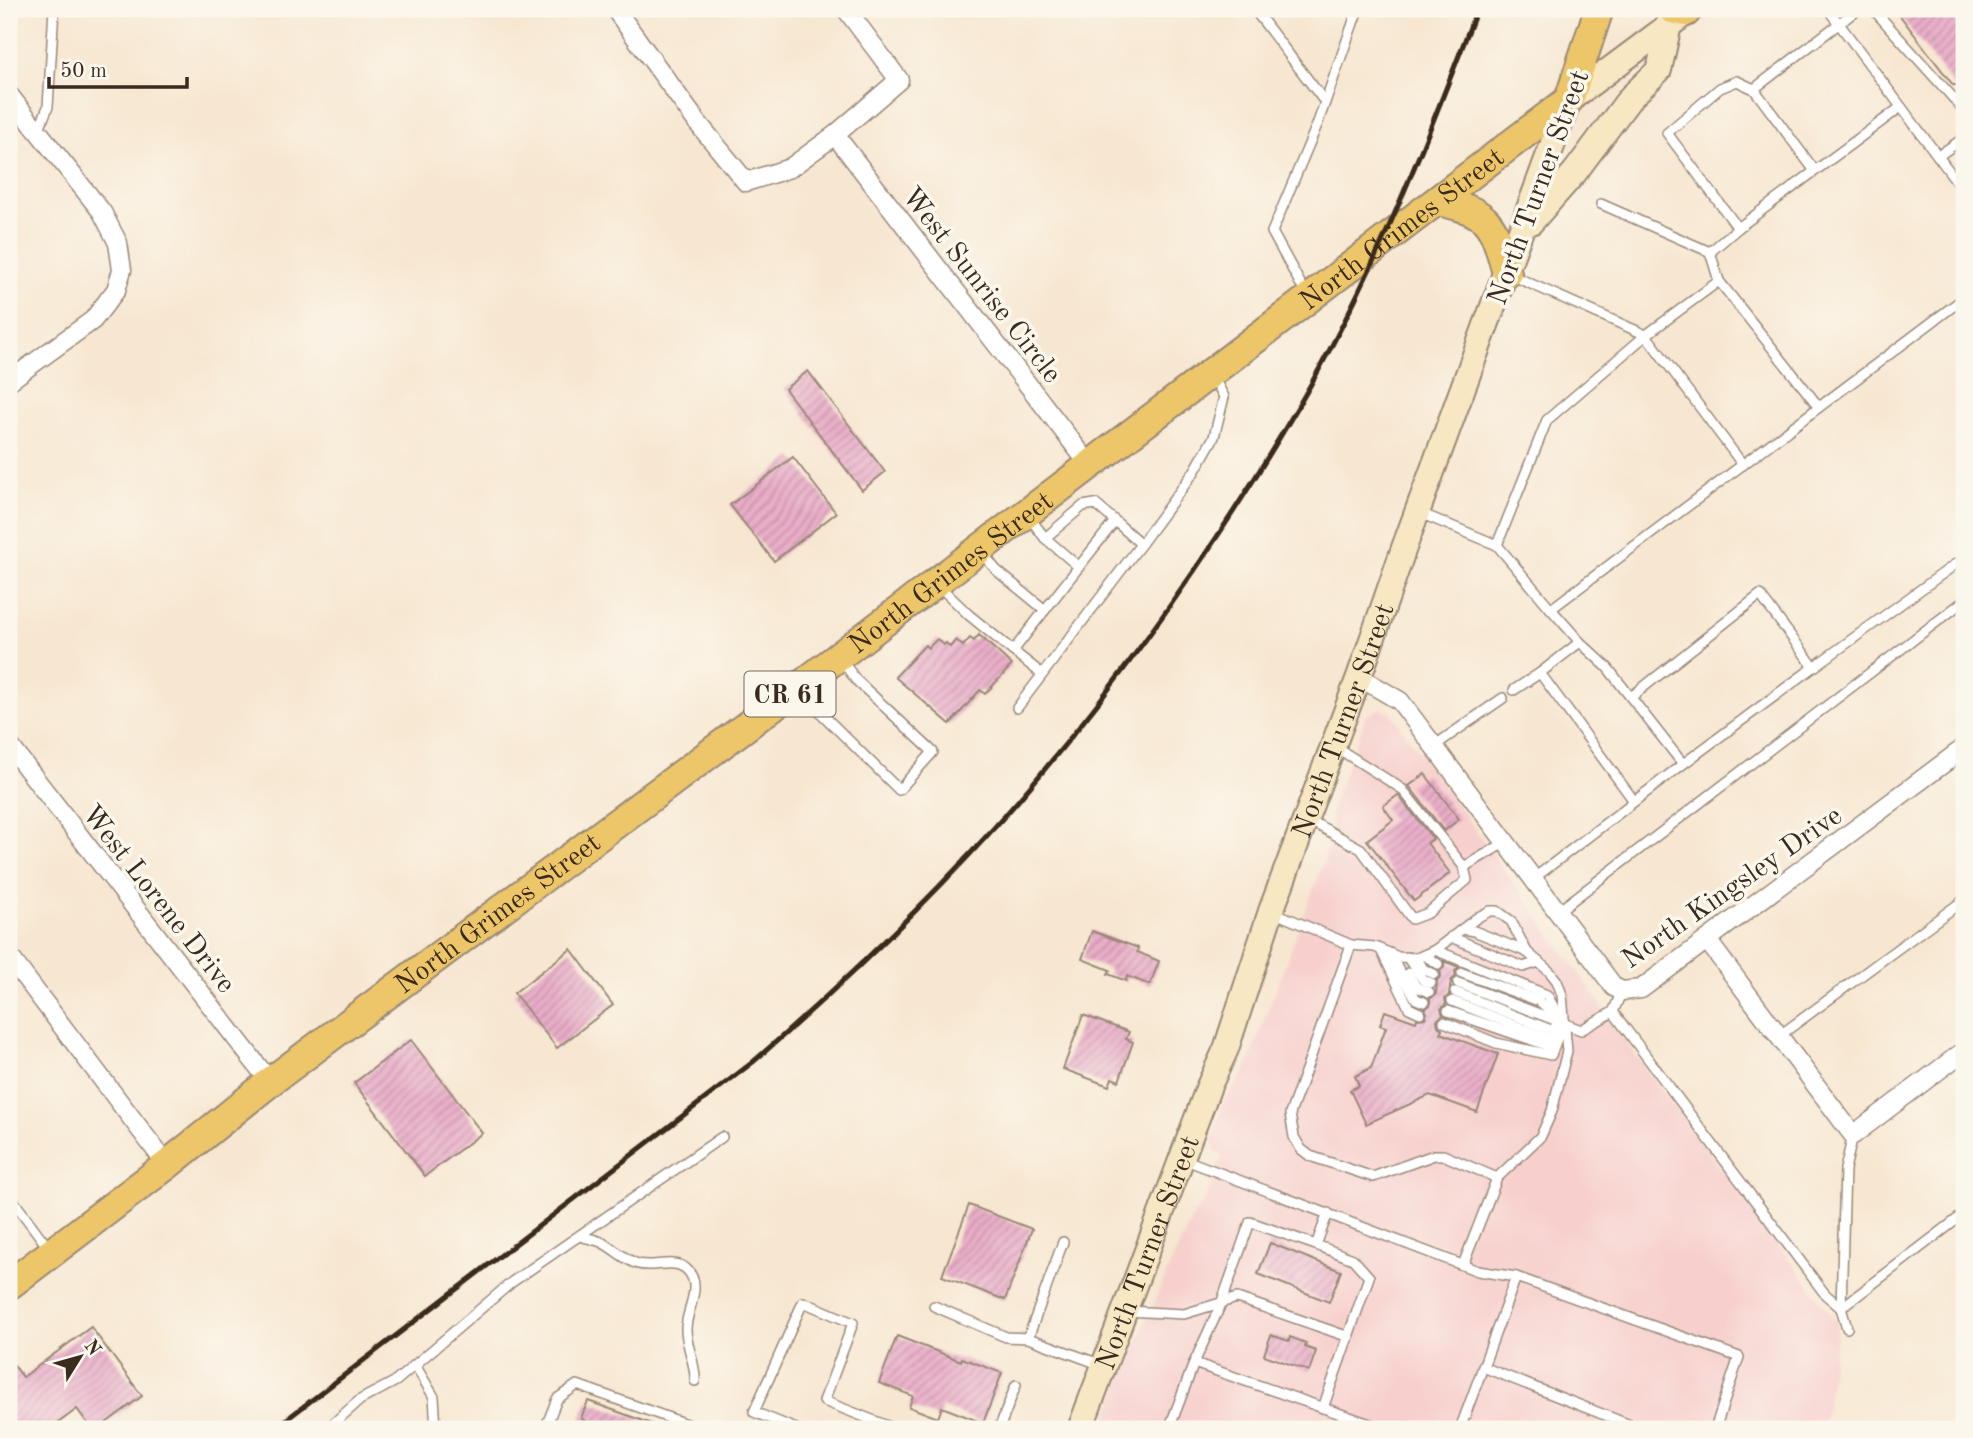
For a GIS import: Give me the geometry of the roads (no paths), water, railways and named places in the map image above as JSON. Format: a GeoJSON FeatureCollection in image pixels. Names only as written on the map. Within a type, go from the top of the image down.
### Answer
{"type":"FeatureCollection","features":[{"type":"Feature","properties":{"kind":"main road","name":"North Turner Street"},"geometry":{"type":"LineString","coordinates":[[1080,1429],[1209,1086],[1226,1049],[1271,911],[1507,273],[1599,9]]}},
{"type":"Feature","properties":{"kind":"main road","name":"North Grimes Street"},"geometry":{"type":"LineString","coordinates":[[9,1285],[167,1165],[270,1082],[839,657],[1680,14]]}},
{"type":"Feature","properties":{"kind":"main road"},"geometry":{"type":"LineString","coordinates":[[1521,233],[1575,172],[1630,99],[1659,70],[1680,14]]}},
{"type":"Feature","properties":{"kind":"main road"},"geometry":{"type":"LineString","coordinates":[[1437,201],[1466,207],[1483,218],[1496,234],[1507,273]]}},
{"type":"Feature","properties":{"kind":"street"},"geometry":{"type":"LineString","coordinates":[[615,9],[697,122],[746,182],[790,168],[835,135],[899,80],[846,9]]}},
{"type":"Feature","properties":{"kind":"street"},"geometry":{"type":"LineString","coordinates":[[9,95],[102,212],[118,243],[122,270],[116,290],[93,320],[9,381]]}},
{"type":"Feature","properties":{"kind":"street","name":"West Sunrise Circle"},"geometry":{"type":"LineString","coordinates":[[835,135],[1089,464]]}},
{"type":"Feature","properties":{"kind":"street","name":"North Kingsley Drive"},"geometry":{"type":"LineString","coordinates":[[1359,677],[1400,701],[1614,987],[1622,991],[1641,989],[1964,748]]}},
{"type":"Feature","properties":{"kind":"street","name":"West Lorene Drive"},"geometry":{"type":"LineString","coordinates":[[9,745],[270,1082]]}},
{"type":"Feature","properties":{"kind":"street"},"geometry":{"type":"LineString","coordinates":[[1707,940],[1853,1135],[1964,1051]]}},
{"type":"Feature","properties":{"kind":"street"},"geometry":{"type":"LineString","coordinates":[[9,956],[167,1165]]}},
{"type":"Feature","properties":{"kind":"lane"},"geometry":{"type":"LineString","coordinates":[[38,131],[48,107],[54,9]]}},
{"type":"Feature","properties":{"kind":"lane"},"geometry":{"type":"LineString","coordinates":[[1254,9],[1325,102]]}},
{"type":"Feature","properties":{"kind":"lane"},"geometry":{"type":"LineString","coordinates":[[1309,299],[1272,232],[1325,102],[1358,9]]}},
{"type":"Feature","properties":{"kind":"lane"},"geometry":{"type":"LineString","coordinates":[[1828,9],[1964,191]]}},
{"type":"Feature","properties":{"kind":"lane"},"geometry":{"type":"LineString","coordinates":[[1754,89],[1858,9]]}},
{"type":"Feature","properties":{"kind":"lane"},"geometry":{"type":"LineString","coordinates":[[1873,9],[1964,110]]}},
{"type":"Feature","properties":{"kind":"lane"},"geometry":{"type":"LineString","coordinates":[[1738,228],[1667,133],[1720,88],[1737,81],[1754,89],[1815,171]]}},
{"type":"Feature","properties":{"kind":"lane"},"geometry":{"type":"LineString","coordinates":[[1710,252],[1738,228],[1901,107]]}},
{"type":"Feature","properties":{"kind":"lane"},"geometry":{"type":"LineString","coordinates":[[1938,156],[1964,138]]}},
{"type":"Feature","properties":{"kind":"lane"},"geometry":{"type":"LineString","coordinates":[[1601,204],[1710,252],[1719,281],[1819,407]]}},
{"type":"Feature","properties":{"kind":"lane"},"geometry":{"type":"LineString","coordinates":[[1507,273],[1646,335],[1743,464]]}},
{"type":"Feature","properties":{"kind":"lane"},"geometry":{"type":"LineString","coordinates":[[1497,545],[1547,420],[1646,335],[1719,281]]}},
{"type":"Feature","properties":{"kind":"lane"},"geometry":{"type":"LineString","coordinates":[[1551,609],[1964,298]]}},
{"type":"Feature","properties":{"kind":"lane"},"geometry":{"type":"LineString","coordinates":[[1017,708],[1194,472],[1214,437],[1224,397],[1211,372]]}},
{"type":"Feature","properties":{"kind":"lane"},"geometry":{"type":"LineString","coordinates":[[1045,538],[1083,506],[1095,504],[1141,544]]}},
{"type":"Feature","properties":{"kind":"lane"},"geometry":{"type":"LineString","coordinates":[[1417,512],[1497,545],[1580,642],[1607,667],[1683,764]]}},
{"type":"Feature","properties":{"kind":"lane"},"geometry":{"type":"LineString","coordinates":[[1026,513],[1045,538],[1079,567]]}},
{"type":"Feature","properties":{"kind":"lane"},"geometry":{"type":"LineString","coordinates":[[1013,651],[1115,521]]}},
{"type":"Feature","properties":{"kind":"lane"},"geometry":{"type":"LineString","coordinates":[[979,548],[996,570],[1045,610]]}},
{"type":"Feature","properties":{"kind":"lane"},"geometry":{"type":"LineString","coordinates":[[1533,880],[1683,764],[1964,558]]}},
{"type":"Feature","properties":{"kind":"lane"},"geometry":{"type":"LineString","coordinates":[[936,582],[969,615],[1042,674]]}},
{"type":"Feature","properties":{"kind":"lane"},"geometry":{"type":"LineString","coordinates":[[1631,697],[1760,595],[1814,667]]}},
{"type":"Feature","properties":{"kind":"lane"},"geometry":{"type":"LineString","coordinates":[[1557,912],[1964,601]]}},
{"type":"Feature","properties":{"kind":"lane"},"geometry":{"type":"LineString","coordinates":[[1514,690],[1580,642]]}},
{"type":"Feature","properties":{"kind":"lane"},"geometry":{"type":"LineString","coordinates":[[800,686],[821,713],[900,790],[933,752],[856,680],[839,657]]}},
{"type":"Feature","properties":{"kind":"lane"},"geometry":{"type":"LineString","coordinates":[[1540,673],[1634,802]]}},
{"type":"Feature","properties":{"kind":"lane"},"geometry":{"type":"LineString","coordinates":[[1434,746],[1503,698]]}},
{"type":"Feature","properties":{"kind":"lane"},"geometry":{"type":"LineString","coordinates":[[1306,818],[1361,849],[1412,919],[1428,913],[1467,880],[1464,867],[1402,789],[1333,745]]}},
{"type":"Feature","properties":{"kind":"lane"},"geometry":{"type":"LineString","coordinates":[[1464,867],[1506,842]]}},
{"type":"Feature","properties":{"kind":"lane"},"geometry":{"type":"LineString","coordinates":[[1779,1036],[1964,900]]}},
{"type":"Feature","properties":{"kind":"lane"},"geometry":{"type":"LineString","coordinates":[[1271,911],[1351,945],[1375,947],[1438,964]]}},
{"type":"Feature","properties":{"kind":"lane"},"geometry":{"type":"LineString","coordinates":[[1402,955],[1435,950],[1490,911],[1497,911],[1511,922],[1527,952]]}},
{"type":"Feature","properties":{"kind":"lane"},"geometry":{"type":"LineString","coordinates":[[1463,929],[1527,952],[1557,981],[1562,995],[1567,1051],[1552,1111],[1541,1136],[1497,1178],[1463,1265]]}},
{"type":"Feature","properties":{"kind":"lane"},"geometry":{"type":"LineString","coordinates":[[1451,937],[1523,967],[1538,961]]}},
{"type":"Feature","properties":{"kind":"lane"},"geometry":{"type":"LineString","coordinates":[[1351,945],[1290,1114],[1294,1137],[1301,1149],[1310,1156],[1373,1177],[1434,1155],[1443,1155],[1497,1178]]}},
{"type":"Feature","properties":{"kind":"lane"},"geometry":{"type":"LineString","coordinates":[[1435,950],[1547,995],[1563,1023]]}},
{"type":"Feature","properties":{"kind":"lane"},"geometry":{"type":"LineString","coordinates":[[1402,955],[1423,969],[1432,983],[1416,987],[1402,955]]}},
{"type":"Feature","properties":{"kind":"lane"},"geometry":{"type":"LineString","coordinates":[[1402,955],[1416,999],[1424,1002]]}},
{"type":"Feature","properties":{"kind":"lane"},"geometry":{"type":"LineString","coordinates":[[1402,955],[1409,1008],[1420,1013]]}},
{"type":"Feature","properties":{"kind":"lane"},"geometry":{"type":"LineString","coordinates":[[1462,973],[1539,1001],[1563,1023]]}},
{"type":"Feature","properties":{"kind":"lane"},"geometry":{"type":"LineString","coordinates":[[1563,1023],[1550,1040],[1455,992],[1563,1023],[1581,1030],[1613,1012],[1622,991]]}},
{"type":"Feature","properties":{"kind":"lane"},"geometry":{"type":"LineString","coordinates":[[1448,1011],[1549,1046],[1563,1023]]}},
{"type":"Feature","properties":{"kind":"lane"},"geometry":{"type":"LineString","coordinates":[[1613,1012],[1825,1294],[1841,1308]]}},
{"type":"Feature","properties":{"kind":"lane"},"geometry":{"type":"LineString","coordinates":[[1444,1022],[1496,1044],[1551,1055],[1563,1023]]}},
{"type":"Feature","properties":{"kind":"lane"},"geometry":{"type":"LineString","coordinates":[[1847,1328],[1841,1308],[1845,1169],[1853,1135]]}},
{"type":"Feature","properties":{"kind":"lane"},"geometry":{"type":"LineString","coordinates":[[327,1429],[360,1400],[396,1381],[512,1282],[722,1137]]}},
{"type":"Feature","properties":{"kind":"lane"},"geometry":{"type":"LineString","coordinates":[[1182,1158],[1478,1271],[1516,1277],[1739,1357],[1715,1429]]}},
{"type":"Feature","properties":{"kind":"lane"},"geometry":{"type":"LineString","coordinates":[[9,1195],[52,1252]]}},
{"type":"Feature","properties":{"kind":"lane"},"geometry":{"type":"LineString","coordinates":[[1316,1245],[1328,1213]]}},
{"type":"Feature","properties":{"kind":"lane"},"geometry":{"type":"LineString","coordinates":[[1841,1308],[1964,1214]]}},
{"type":"Feature","properties":{"kind":"lane"},"geometry":{"type":"LineString","coordinates":[[1169,1429],[1194,1363],[1221,1304],[1250,1222],[1353,1259],[1369,1277],[1323,1408]]}},
{"type":"Feature","properties":{"kind":"lane"},"geometry":{"type":"LineString","coordinates":[[580,1236],[601,1242],[637,1264],[655,1267],[672,1263],[684,1267],[692,1278],[694,1297],[686,1327],[695,1368],[695,1381]]}},
{"type":"Feature","properties":{"kind":"lane"},"geometry":{"type":"LineString","coordinates":[[1028,1338],[1062,1242]]}},
{"type":"Feature","properties":{"kind":"lane"},"geometry":{"type":"LineString","coordinates":[[1460,1429],[1516,1277]]}},
{"type":"Feature","properties":{"kind":"lane"},"geometry":{"type":"LineString","coordinates":[[1124,1311],[1184,1314],[1237,1298],[1349,1337]]}},
{"type":"Feature","properties":{"kind":"lane"},"geometry":{"type":"LineString","coordinates":[[796,1429],[754,1412],[803,1301],[853,1323],[824,1401],[895,1429]]}},
{"type":"Feature","properties":{"kind":"lane"},"geometry":{"type":"LineString","coordinates":[[934,1306],[1006,1337],[1028,1338],[1104,1366]]}},
{"type":"Feature","properties":{"kind":"lane"},"geometry":{"type":"LineString","coordinates":[[1194,1363],[1384,1429]]}},
{"type":"Feature","properties":{"kind":"lane"},"geometry":{"type":"LineString","coordinates":[[415,1365],[434,1397],[436,1429]]}},
{"type":"Feature","properties":{"kind":"lane"},"geometry":{"type":"LineString","coordinates":[[1483,1367],[1640,1429]]}},
{"type":"Feature","properties":{"kind":"lane"},"geometry":{"type":"LineString","coordinates":[[545,1429],[557,1399],[577,1385],[699,1429]]}},
{"type":"Feature","properties":{"kind":"lane"},"geometry":{"type":"LineString","coordinates":[[999,1429],[1016,1385]]}},
{"type":"Feature","properties":{"kind":"railway"},"geometry":{"type":"LineString","coordinates":[[274,1429],[753,1062],[889,936],[955,870],[1017,802],[1094,708],[1167,610],[1235,509],[1299,405],[1374,260],[1417,161],[1477,9]]}}]}
